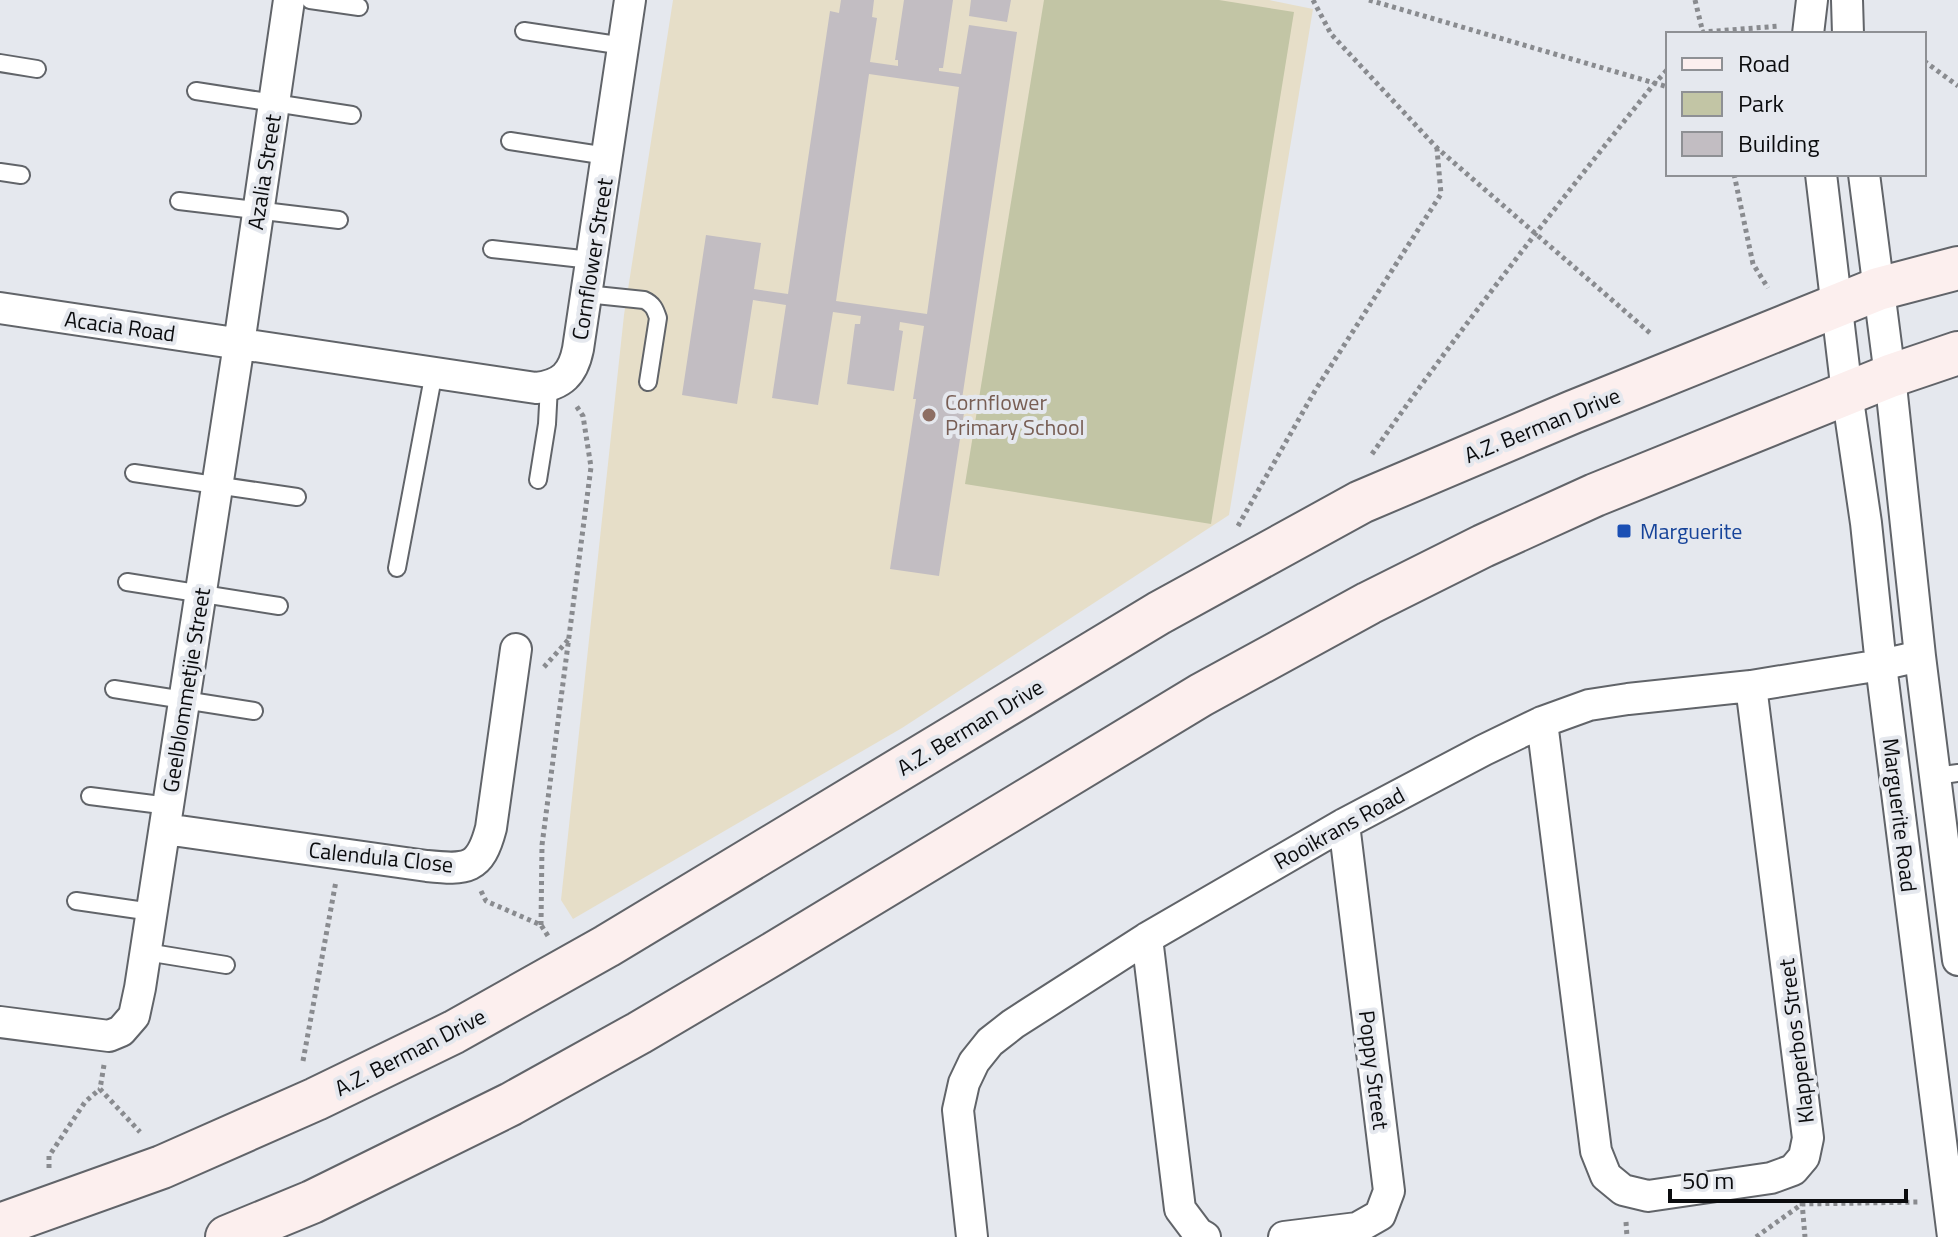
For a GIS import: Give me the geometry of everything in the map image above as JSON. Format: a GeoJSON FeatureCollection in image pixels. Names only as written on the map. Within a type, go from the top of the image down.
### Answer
{"type":"FeatureCollection","features":[{"type":"Feature","properties":{"kind":"main road","name":"A.Z. Berman Drive"},"geometry":{"type":"LineString","coordinates":[[0,1225],[175,1161],[316,1099],[454,1032],[689,898],[1159,613],[1361,502],[1573,412],[1878,289],[1958,268]]}},
{"type":"Feature","properties":{"kind":"main road"},"geometry":{"type":"LineString","coordinates":[[227,1237],[312,1202],[524,1097],[776,952],[1201,695],[1369,603],[1595,495],[1890,376],[1958,353]]}},
{"type":"Feature","properties":{"kind":"street","name":"Azalia Street"},"geometry":{"type":"LineString","coordinates":[[239,344],[289,0]]}},
{"type":"Feature","properties":{"kind":"street","name":"Cornflower Street"},"geometry":{"type":"LineString","coordinates":[[554,384],[569,373],[576,361],[630,0]]}},
{"type":"Feature","properties":{"kind":"street"},"geometry":{"type":"LineString","coordinates":[[1797,30],[1812,0]]}},
{"type":"Feature","properties":{"kind":"street"},"geometry":{"type":"LineString","coordinates":[[1847,0],[1848,32]]}},
{"type":"Feature","properties":{"kind":"street","name":"Marguerite Road"},"geometry":{"type":"LineString","coordinates":[[1821,176],[1953,1237]]}},
{"type":"Feature","properties":{"kind":"street","name":"Marguerite Road"},"geometry":{"type":"LineString","coordinates":[[1864,176],[1906,511],[1920,656],[1947,775],[1958,960]]}},
{"type":"Feature","properties":{"kind":"street","name":"Acacia Road"},"geometry":{"type":"LineString","coordinates":[[0,308],[239,344]]}},
{"type":"Feature","properties":{"kind":"street"},"geometry":{"type":"LineString","coordinates":[[239,344],[536,388],[554,384]]}},
{"type":"Feature","properties":{"kind":"street","name":"Geelblommetjie Street"},"geometry":{"type":"LineString","coordinates":[[115,1034],[134,1016],[146,952],[239,344]]}},
{"type":"Feature","properties":{"kind":"street","name":"Calendula Close"},"geometry":{"type":"LineString","coordinates":[[167,817],[341,854],[452,868],[467,866],[484,852],[491,828],[516,649]]}},
{"type":"Feature","properties":{"kind":"street","name":"Rooikrans Road"},"geometry":{"type":"LineString","coordinates":[[972,1237],[958,1110],[964,1083],[974,1062],[990,1042],[1013,1024],[1147,938],[1344,824],[1542,722],[1589,705],[1751,686],[1920,656]]}},
{"type":"Feature","properties":{"kind":"street","name":"Klapperbos Street"},"geometry":{"type":"LineString","coordinates":[[1751,686],[1808,1138],[1804,1157],[1793,1170]]}},
{"type":"Feature","properties":{"kind":"street"},"geometry":{"type":"LineString","coordinates":[[1542,722],[1596,1151],[1606,1176],[1623,1190],[1648,1196],[1771,1178],[1793,1170]]}},
{"type":"Feature","properties":{"kind":"street","name":"Poppy Street"},"geometry":{"type":"LineString","coordinates":[[1284,1237],[1357,1228],[1380,1215],[1389,1191],[1344,824]]}},
{"type":"Feature","properties":{"kind":"street"},"geometry":{"type":"LineString","coordinates":[[1147,938],[1180,1209],[1198,1233],[1205,1237]]}},
{"type":"Feature","properties":{"kind":"street"},"geometry":{"type":"LineString","coordinates":[[0,1022],[115,1034]]}},
{"type":"Feature","properties":{"kind":"lane"},"geometry":{"type":"LineString","coordinates":[[310,0],[359,7]]}},
{"type":"Feature","properties":{"kind":"lane"},"geometry":{"type":"LineString","coordinates":[[524,31],[624,46]]}},
{"type":"Feature","properties":{"kind":"lane"},"geometry":{"type":"LineString","coordinates":[[0,63],[37,69]]}},
{"type":"Feature","properties":{"kind":"lane"},"geometry":{"type":"LineString","coordinates":[[196,91],[352,115]]}},
{"type":"Feature","properties":{"kind":"lane"},"geometry":{"type":"LineString","coordinates":[[510,141],[607,156]]}},
{"type":"Feature","properties":{"kind":"lane"},"geometry":{"type":"LineString","coordinates":[[0,172],[21,175]]}},
{"type":"Feature","properties":{"kind":"lane"},"geometry":{"type":"LineString","coordinates":[[179,201],[339,220]]}},
{"type":"Feature","properties":{"kind":"lane"},"geometry":{"type":"LineString","coordinates":[[492,249],[591,260]]}},
{"type":"Feature","properties":{"kind":"lane"},"geometry":{"type":"LineString","coordinates":[[586,294],[644,300],[651,304],[658,318],[648,382]]}},
{"type":"Feature","properties":{"kind":"lane"},"geometry":{"type":"LineString","coordinates":[[397,568],[434,372]]}},
{"type":"Feature","properties":{"kind":"lane"},"geometry":{"type":"LineString","coordinates":[[538,480],[554,384]]}},
{"type":"Feature","properties":{"kind":"lane"},"geometry":{"type":"LineString","coordinates":[[134,473],[297,497]]}},
{"type":"Feature","properties":{"kind":"lane"},"geometry":{"type":"LineString","coordinates":[[127,582],[279,606]]}},
{"type":"Feature","properties":{"kind":"lane"},"geometry":{"type":"LineString","coordinates":[[114,689],[254,711]]}},
{"type":"Feature","properties":{"kind":"lane"},"geometry":{"type":"LineString","coordinates":[[90,796],[167,817]]}},
{"type":"Feature","properties":{"kind":"lane"},"geometry":{"type":"LineString","coordinates":[[76,901],[152,912]]}},
{"type":"Feature","properties":{"kind":"lane"},"geometry":{"type":"LineString","coordinates":[[146,952],[226,965]]}},
{"type":"Feature","properties":{"kind":"path"},"geometry":{"type":"LineString","coordinates":[[1313,0],[1331,34],[1437,148],[1650,333]]}},
{"type":"Feature","properties":{"kind":"path"},"geometry":{"type":"LineString","coordinates":[[1369,0],[1666,87]]}},
{"type":"Feature","properties":{"kind":"path"},"geometry":{"type":"LineString","coordinates":[[1695,0],[1703,32]]}},
{"type":"Feature","properties":{"kind":"path"},"geometry":{"type":"LineString","coordinates":[[1734,32],[1797,30]]}},
{"type":"Feature","properties":{"kind":"path"},"geometry":{"type":"LineString","coordinates":[[1926,62],[1958,86]]}},
{"type":"Feature","properties":{"kind":"path"},"geometry":{"type":"LineString","coordinates":[[1372,454],[1535,232],[1666,71]]}},
{"type":"Feature","properties":{"kind":"path"},"geometry":{"type":"LineString","coordinates":[[1238,526],[1316,389],[1441,194],[1437,148]]}},
{"type":"Feature","properties":{"kind":"path"},"geometry":{"type":"LineString","coordinates":[[1734,176],[1753,264],[1768,288]]}},
{"type":"Feature","properties":{"kind":"path"},"geometry":{"type":"LineString","coordinates":[[548,936],[541,925],[542,845],[591,467],[583,416],[554,384]]}},
{"type":"Feature","properties":{"kind":"path"},"geometry":{"type":"LineString","coordinates":[[303,1061],[341,854]]}},
{"type":"Feature","properties":{"kind":"path"},"geometry":{"type":"LineString","coordinates":[[467,866],[486,901],[541,925]]}},
{"type":"Feature","properties":{"kind":"path"},"geometry":{"type":"LineString","coordinates":[[49,1168],[49,1156],[85,1102],[100,1089],[115,1034]]}},
{"type":"Feature","properties":{"kind":"path"},"geometry":{"type":"LineString","coordinates":[[100,1089],[140,1132]]}},
{"type":"Feature","properties":{"kind":"path"},"geometry":{"type":"LineString","coordinates":[[1793,1170],[1802,1204],[1805,1237]]}},
{"type":"Feature","properties":{"kind":"path"},"geometry":{"type":"LineString","coordinates":[[1756,1237],[1802,1204],[1919,1202],[1932,1206]]}},
{"type":"Feature","properties":{"kind":"shaded area","name":"Cornflower Primary School"},"geometry":{"type":"Polygon","coordinates":[[[673,0],[1269,0],[1313,9],[1229,515],[902,728],[573,919],[561,900],[624,315],[673,0]]]}},
{"type":"Feature","properties":{"kind":"green space"},"geometry":{"type":"Polygon","coordinates":[[[1044,0],[1219,0],[1294,12],[1211,524],[965,484],[1044,0]]]}},
{"type":"Feature","properties":{"kind":"building"},"geometry":{"type":"Polygon","coordinates":[[[841,0],[874,0],[872,17],[877,18],[870,62],[898,66],[898,60],[895,60],[904,0],[953,0],[943,68],[939,71],[961,74],[969,25],[1017,32],[939,576],[890,569],[924,326],[900,322],[899,330],[903,331],[894,391],[847,384],[855,324],[860,324],[861,316],[833,312],[818,405],[772,398],[786,305],[753,300],[737,404],[682,395],[706,235],[761,243],[754,289],[788,294],[830,11],[839,13],[841,0]],[[869,74],[836,301],[927,314],[959,87],[869,74]]]}},
{"type":"Feature","properties":{"kind":"building"},"geometry":{"type":"Polygon","coordinates":[[[971,0],[1011,0],[1007,22],[969,16],[971,0]]]}},
{"type":"Feature","properties":{"kind":"place","name":"Cornflower Primary School"},"geometry":{"type":"Point","coordinates":[929,415]}},
{"type":"Feature","properties":{"kind":"place","name":"Marguerite"},"geometry":{"type":"Point","coordinates":[1624,531]}}]}
